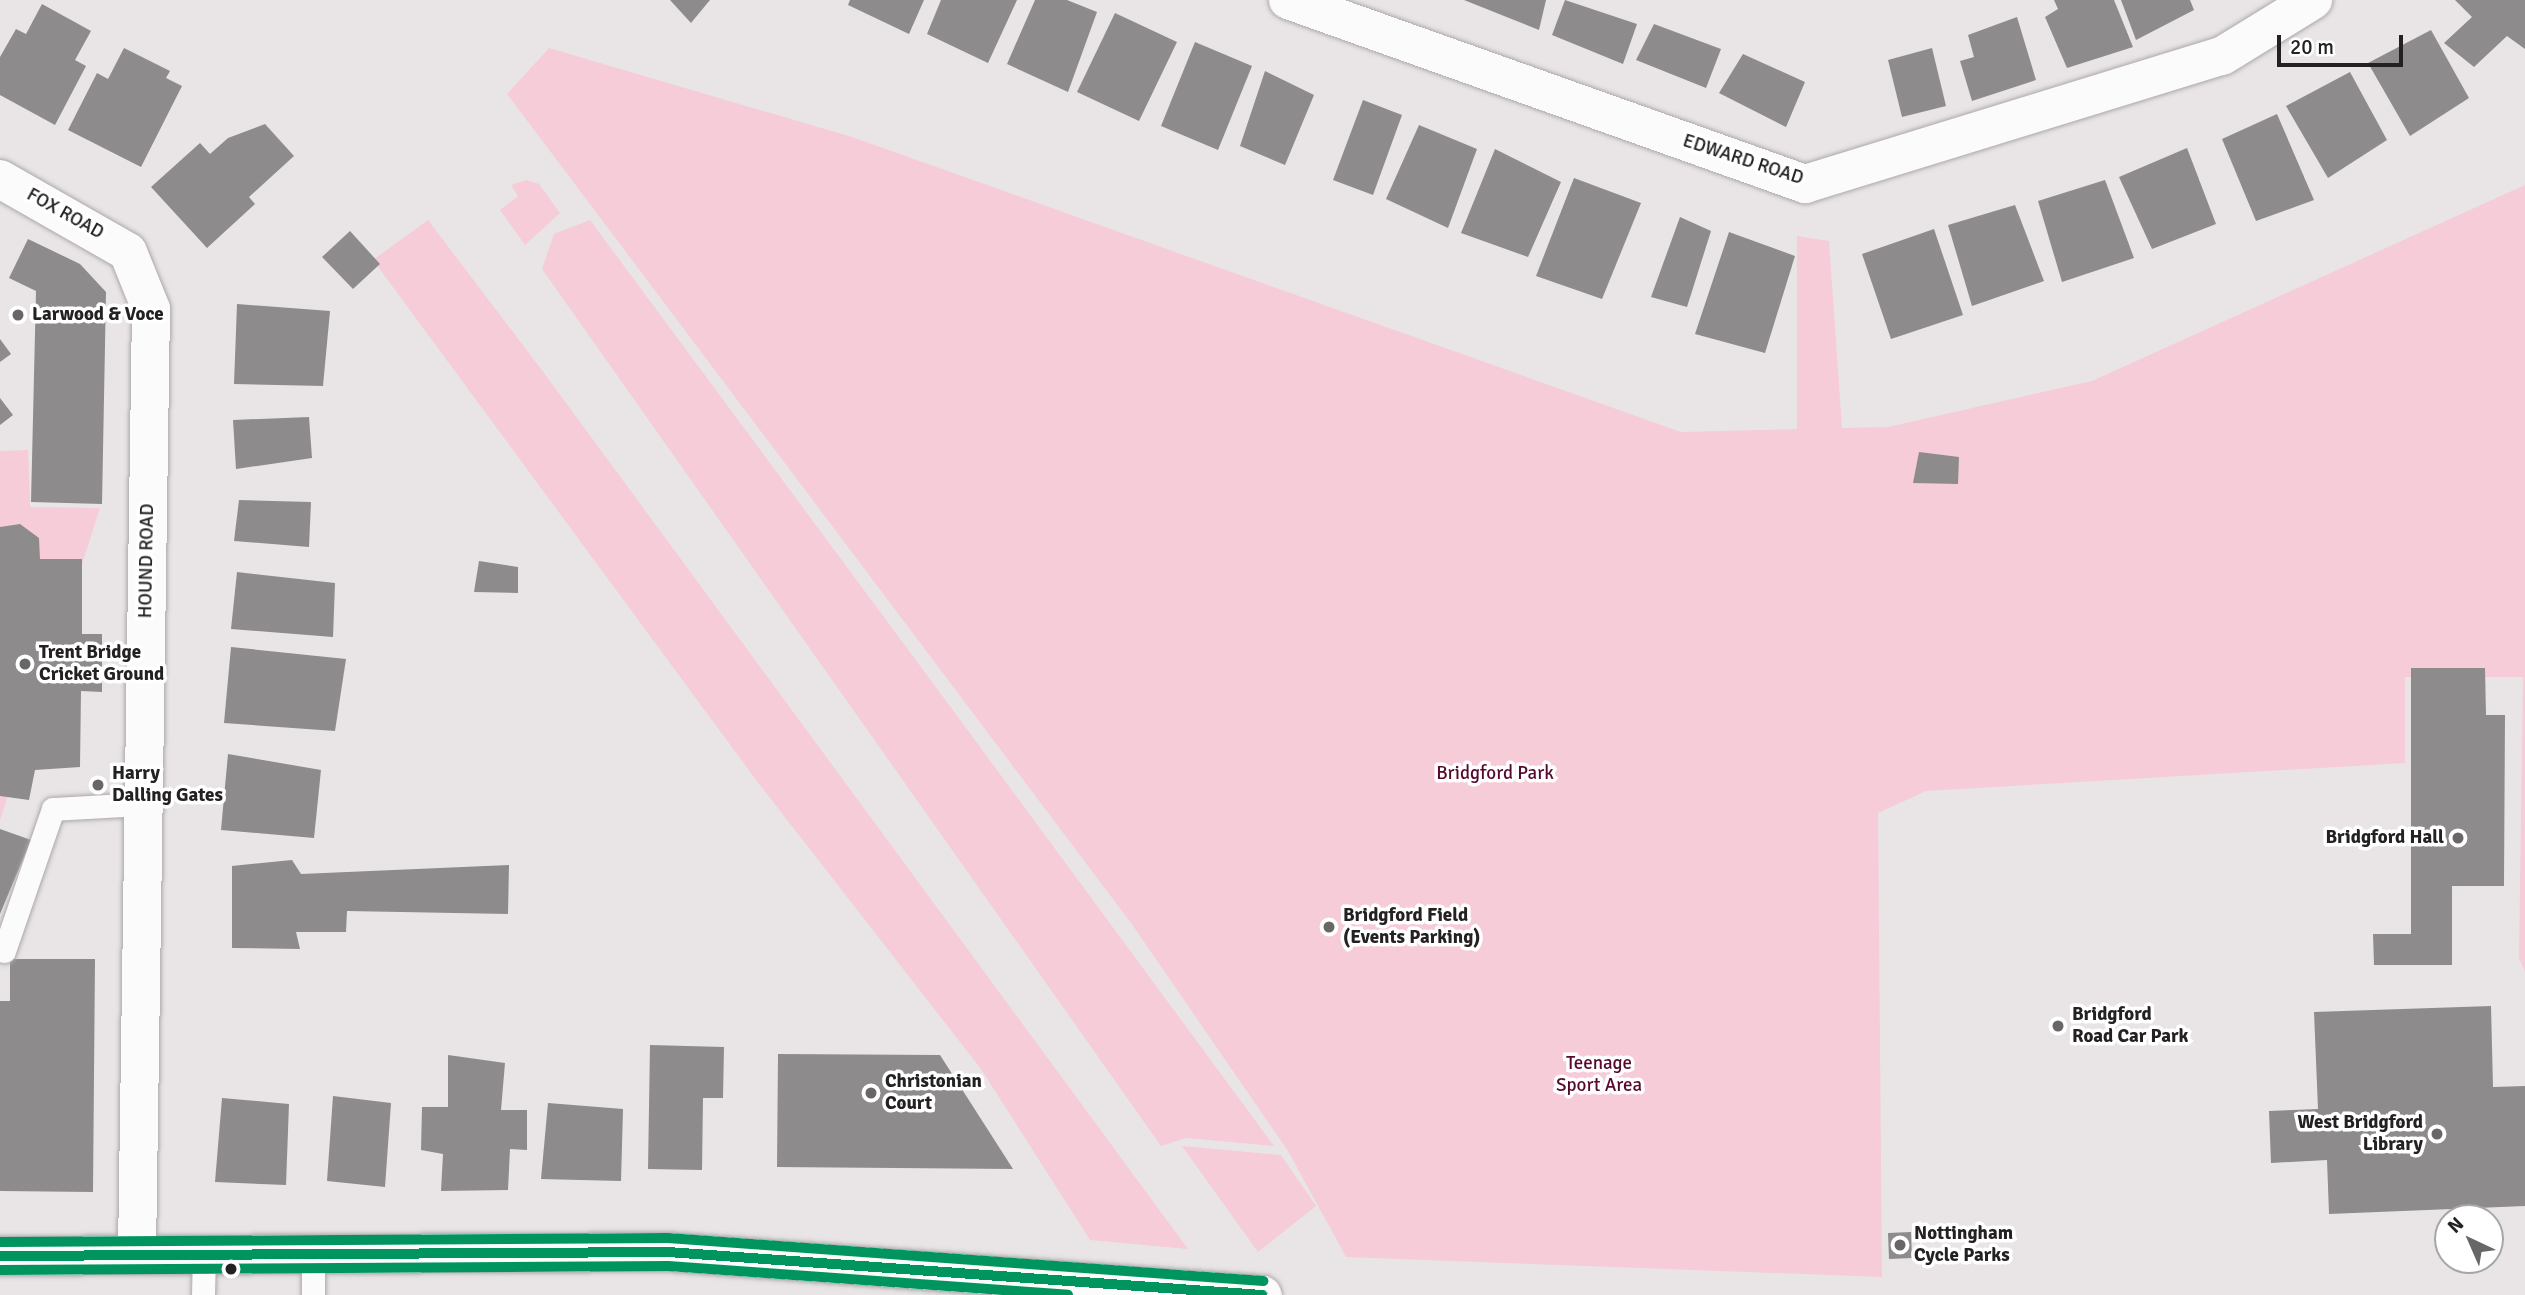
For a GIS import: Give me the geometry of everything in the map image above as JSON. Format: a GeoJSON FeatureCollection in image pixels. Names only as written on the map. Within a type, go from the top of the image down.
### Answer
{"type":"FeatureCollection","features":[{"type":"Feature","properties":{"kind":"street","name":"EDWARD ROAD"},"geometry":{"type":"LineString","coordinates":[[1288,0],[1805,184],[2222,56],[2313,0]]}},
{"type":"Feature","properties":{"kind":"street","name":"FOX ROAD"},"geometry":{"type":"LineString","coordinates":[[0,179],[128,252]]}},
{"type":"Feature","properties":{"kind":"street","name":"HOUND ROAD"},"geometry":{"type":"LineString","coordinates":[[128,252],[151,309],[136,1253]]}},
{"type":"Feature","properties":{"kind":"street"},"geometry":{"type":"LineString","coordinates":[[0,1256],[136,1253],[668,1252],[1070,1288],[1262,1295]]}},
{"type":"Feature","properties":{"kind":"lane"},"geometry":{"type":"LineString","coordinates":[[5,951],[53,809],[143,804]]}},
{"type":"Feature","properties":{"kind":"lane"},"geometry":{"type":"LineString","coordinates":[[203,1295],[204,1253]]}},
{"type":"Feature","properties":{"kind":"lane"},"geometry":{"type":"LineString","coordinates":[[313,1253],[313,1295]]}},
{"type":"Feature","properties":{"kind":"green space","name":"Bridgford Park"},"geometry":{"type":"Polygon","coordinates":[[[549,48],[852,137],[1681,432],[1797,429],[1797,236],[1829,241],[1842,428],[1888,427],[2092,381],[2525,185],[2525,972],[2519,958],[2523,677],[2405,677],[2405,763],[1926,791],[1878,813],[1882,1277],[1346,1257],[1288,1151],[1131,923],[507,94],[549,48]]]}},
{"type":"Feature","properties":{"kind":"green space"},"geometry":{"type":"Polygon","coordinates":[[[527,180],[539,184],[560,213],[525,245],[500,210],[518,196],[511,185],[527,180]]]}},
{"type":"Feature","properties":{"kind":"green space"},"geometry":{"type":"Polygon","coordinates":[[[428,220],[544,373],[1188,1249],[1090,1240],[981,1069],[759,784],[373,260],[428,220]]]}},
{"type":"Feature","properties":{"kind":"green space"},"geometry":{"type":"Polygon","coordinates":[[[590,220],[1274,1146],[1186,1138],[1161,1146],[542,269],[554,234],[590,220]]]}},
{"type":"Feature","properties":{"kind":"green space","name":"Trent Bridge Cricket Ground"},"geometry":{"type":"Polygon","coordinates":[[[28,450],[30,507],[100,508],[0,820],[0,451],[28,450]]]}},
{"type":"Feature","properties":{"kind":"green space"},"geometry":{"type":"Polygon","coordinates":[[[1182,1146],[1281,1155],[1316,1206],[1258,1252],[1182,1146]]]}},
{"type":"Feature","properties":{"kind":"building"},"geometry":{"type":"Polygon","coordinates":[[[670,0],[710,0],[691,23],[670,0]]]}},
{"type":"Feature","properties":{"kind":"building"},"geometry":{"type":"Polygon","coordinates":[[[850,0],[924,0],[909,34],[848,5],[850,0]]]}},
{"type":"Feature","properties":{"kind":"building"},"geometry":{"type":"Polygon","coordinates":[[[941,0],[1017,0],[988,63],[927,34],[941,0]]]}},
{"type":"Feature","properties":{"kind":"building"},"geometry":{"type":"Polygon","coordinates":[[[1035,0],[1067,0],[1097,12],[1068,92],[1007,64],[1035,0]]]}},
{"type":"Feature","properties":{"kind":"building"},"geometry":{"type":"Polygon","coordinates":[[[1464,0],[1546,0],[1539,30],[1464,0]]]}},
{"type":"Feature","properties":{"kind":"building"},"geometry":{"type":"Polygon","coordinates":[[[1565,0],[1637,24],[1623,64],[1552,35],[1565,0]]]}},
{"type":"Feature","properties":{"kind":"building"},"geometry":{"type":"Polygon","coordinates":[[[2054,0],[2114,0],[2133,47],[2067,68],[2045,17],[2058,9],[2054,0]]]}},
{"type":"Feature","properties":{"kind":"building"},"geometry":{"type":"Polygon","coordinates":[[[2121,0],[2190,0],[2194,10],[2136,40],[2121,0]]]}},
{"type":"Feature","properties":{"kind":"building"},"geometry":{"type":"Polygon","coordinates":[[[2455,0],[2525,0],[2525,49],[2507,36],[2474,67],[2444,43],[2472,17],[2455,0]]]}},
{"type":"Feature","properties":{"kind":"building"},"geometry":{"type":"Polygon","coordinates":[[[42,4],[91,31],[75,60],[86,66],[55,125],[0,95],[0,57],[16,29],[26,34],[42,4]]]}},
{"type":"Feature","properties":{"kind":"building"},"geometry":{"type":"Polygon","coordinates":[[[1115,13],[1177,42],[1139,121],[1077,92],[1115,13]]]}},
{"type":"Feature","properties":{"kind":"building"},"geometry":{"type":"Polygon","coordinates":[[[2017,17],[2036,80],[1972,101],[1960,61],[1974,57],[1968,35],[2017,17]]]}},
{"type":"Feature","properties":{"kind":"building"},"geometry":{"type":"Polygon","coordinates":[[[1654,24],[1721,49],[1706,88],[1636,60],[1654,24]]]}},
{"type":"Feature","properties":{"kind":"building"},"geometry":{"type":"Polygon","coordinates":[[[2431,30],[2469,98],[2410,136],[2368,63],[2431,30]]]}},
{"type":"Feature","properties":{"kind":"building"},"geometry":{"type":"Polygon","coordinates":[[[1195,42],[1252,66],[1218,150],[1161,126],[1195,42]]]}},
{"type":"Feature","properties":{"kind":"building"},"geometry":{"type":"Polygon","coordinates":[[[124,48],[170,71],[166,78],[182,86],[141,167],[68,130],[97,73],[108,79],[124,48]]]}},
{"type":"Feature","properties":{"kind":"building"},"geometry":{"type":"Polygon","coordinates":[[[1932,48],[1946,106],[1902,117],[1888,60],[1932,48]]]}},
{"type":"Feature","properties":{"kind":"building"},"geometry":{"type":"Polygon","coordinates":[[[1743,54],[1805,82],[1786,127],[1719,93],[1743,54]]]}},
{"type":"Feature","properties":{"kind":"building"},"geometry":{"type":"Polygon","coordinates":[[[1265,71],[1314,95],[1285,165],[1240,146],[1265,71]]]}},
{"type":"Feature","properties":{"kind":"building"},"geometry":{"type":"Polygon","coordinates":[[[2350,72],[2387,140],[2328,178],[2286,106],[2350,72]]]}},
{"type":"Feature","properties":{"kind":"building"},"geometry":{"type":"Polygon","coordinates":[[[1363,100],[1402,115],[1373,195],[1333,180],[1363,100]]]}},
{"type":"Feature","properties":{"kind":"building"},"geometry":{"type":"Polygon","coordinates":[[[2277,114],[2314,200],[2256,221],[2222,139],[2277,114]]]}},
{"type":"Feature","properties":{"kind":"building"},"geometry":{"type":"Polygon","coordinates":[[[265,124],[294,156],[249,197],[255,204],[207,248],[151,187],[200,143],[210,154],[228,138],[265,124]]]}},
{"type":"Feature","properties":{"kind":"building"},"geometry":{"type":"Polygon","coordinates":[[[1419,125],[1477,149],[1448,228],[1386,199],[1419,125]]]}},
{"type":"Feature","properties":{"kind":"building"},"geometry":{"type":"Polygon","coordinates":[[[2187,148],[2216,224],[2152,249],[2119,177],[2187,148]]]}},
{"type":"Feature","properties":{"kind":"building"},"geometry":{"type":"Polygon","coordinates":[[[1495,149],[1561,182],[1528,257],[1461,233],[1495,149]]]}},
{"type":"Feature","properties":{"kind":"building"},"geometry":{"type":"Polygon","coordinates":[[[1574,178],[1641,203],[1602,299],[1536,276],[1574,178]]]}},
{"type":"Feature","properties":{"kind":"building"},"geometry":{"type":"Polygon","coordinates":[[[2105,180],[2134,258],[2062,282],[2038,201],[2105,180]]]}},
{"type":"Feature","properties":{"kind":"building"},"geometry":{"type":"Polygon","coordinates":[[[2015,205],[2044,281],[1972,306],[1948,225],[2015,205]]]}},
{"type":"Feature","properties":{"kind":"building"},"geometry":{"type":"Polygon","coordinates":[[[1680,217],[1711,231],[1687,307],[1651,297],[1680,217]]]}},
{"type":"Feature","properties":{"kind":"building"},"geometry":{"type":"Polygon","coordinates":[[[1934,229],[1963,315],[1891,339],[1862,254],[1934,229]]]}},
{"type":"Feature","properties":{"kind":"building"},"geometry":{"type":"Polygon","coordinates":[[[350,231],[380,264],[353,289],[322,257],[350,231]]]}},
{"type":"Feature","properties":{"kind":"building"},"geometry":{"type":"Polygon","coordinates":[[[1729,232],[1795,256],[1765,353],[1695,334],[1729,232]]]}},
{"type":"Feature","properties":{"kind":"building"},"geometry":{"type":"Polygon","coordinates":[[[28,239],[80,264],[106,292],[102,504],[31,502],[36,291],[9,278],[28,239]]]}},
{"type":"Feature","properties":{"kind":"building"},"geometry":{"type":"Polygon","coordinates":[[[237,304],[330,311],[323,386],[234,384],[237,304]]]}},
{"type":"Feature","properties":{"kind":"building"},"geometry":{"type":"Polygon","coordinates":[[[0,339],[11,354],[0,362],[0,339]]]}},
{"type":"Feature","properties":{"kind":"building"},"geometry":{"type":"Polygon","coordinates":[[[0,398],[13,415],[0,425],[0,398]]]}},
{"type":"Feature","properties":{"kind":"building"},"geometry":{"type":"Polygon","coordinates":[[[309,417],[312,458],[236,469],[233,420],[309,417]]]}},
{"type":"Feature","properties":{"kind":"building"},"geometry":{"type":"Polygon","coordinates":[[[1919,452],[1959,457],[1958,484],[1913,483],[1919,452]]]}},
{"type":"Feature","properties":{"kind":"building"},"geometry":{"type":"Polygon","coordinates":[[[239,500],[311,502],[309,547],[234,541],[239,500]]]}},
{"type":"Feature","properties":{"kind":"building"},"geometry":{"type":"Polygon","coordinates":[[[20,524],[39,538],[40,559],[82,559],[82,634],[102,634],[102,692],[81,691],[80,767],[35,770],[29,800],[0,796],[0,527],[20,524]]]}},
{"type":"Feature","properties":{"kind":"building"},"geometry":{"type":"Polygon","coordinates":[[[479,561],[518,567],[518,593],[474,592],[479,561]]]}},
{"type":"Feature","properties":{"kind":"building"},"geometry":{"type":"Polygon","coordinates":[[[237,572],[335,583],[333,637],[231,629],[237,572]]]}},
{"type":"Feature","properties":{"kind":"building"},"geometry":{"type":"Polygon","coordinates":[[[231,647],[346,659],[335,731],[224,723],[231,647]]]}},
{"type":"Feature","properties":{"kind":"building","name":"Bridgford Hall"},"geometry":{"type":"Polygon","coordinates":[[[2411,668],[2485,668],[2486,715],[2505,715],[2504,886],[2452,886],[2452,965],[2374,965],[2373,934],[2411,934],[2411,668]]]}},
{"type":"Feature","properties":{"kind":"building"},"geometry":{"type":"Polygon","coordinates":[[[228,754],[321,770],[314,838],[221,830],[228,754]]]}},
{"type":"Feature","properties":{"kind":"building"},"geometry":{"type":"Polygon","coordinates":[[[0,829],[31,840],[0,914],[0,829]]]}},
{"type":"Feature","properties":{"kind":"building"},"geometry":{"type":"Polygon","coordinates":[[[292,860],[301,874],[509,865],[508,914],[347,911],[346,932],[296,932],[300,949],[232,948],[232,866],[292,860]]]}},
{"type":"Feature","properties":{"kind":"building"},"geometry":{"type":"Polygon","coordinates":[[[10,959],[95,959],[93,1192],[0,1191],[0,1001],[10,1001],[10,959]]]}},
{"type":"Feature","properties":{"kind":"building","name":"West Bridgford Library"},"geometry":{"type":"Polygon","coordinates":[[[2491,1006],[2493,1087],[2525,1086],[2525,1206],[2434,1204],[2434,1210],[2329,1214],[2327,1160],[2271,1163],[2269,1111],[2318,1109],[2314,1012],[2491,1006]]]}},
{"type":"Feature","properties":{"kind":"building"},"geometry":{"type":"Polygon","coordinates":[[[650,1045],[724,1047],[723,1098],[703,1098],[702,1170],[648,1169],[650,1045]]]}},
{"type":"Feature","properties":{"kind":"building","name":"Christonian Court"},"geometry":{"type":"Polygon","coordinates":[[[778,1054],[940,1055],[1013,1169],[777,1167],[778,1054]]]}},
{"type":"Feature","properties":{"kind":"building"},"geometry":{"type":"Polygon","coordinates":[[[448,1055],[505,1063],[501,1110],[527,1110],[527,1150],[510,1149],[508,1190],[441,1191],[443,1154],[421,1150],[422,1107],[448,1107],[448,1055]]]}},
{"type":"Feature","properties":{"kind":"building"},"geometry":{"type":"Polygon","coordinates":[[[333,1096],[391,1103],[385,1187],[327,1181],[333,1096]]]}},
{"type":"Feature","properties":{"kind":"building"},"geometry":{"type":"Polygon","coordinates":[[[222,1098],[289,1104],[286,1185],[215,1182],[222,1098]]]}},
{"type":"Feature","properties":{"kind":"building"},"geometry":{"type":"Polygon","coordinates":[[[548,1103],[623,1109],[621,1181],[541,1179],[548,1103]]]}},
{"type":"Feature","properties":{"kind":"building","name":"Nottingham Cycle Parks"},"geometry":{"type":"Polygon","coordinates":[[[1911,1232],[1912,1258],[1889,1259],[1888,1233],[1911,1232]]]}},
{"type":"Feature","properties":{"kind":"transit line"},"geometry":{"type":"LineString","coordinates":[[0,1242],[668,1238],[1263,1281]]}},
{"type":"Feature","properties":{"kind":"transit line"},"geometry":{"type":"LineString","coordinates":[[0,1256],[668,1252],[1262,1295]]}},
{"type":"Feature","properties":{"kind":"transit line"},"geometry":{"type":"LineString","coordinates":[[0,1270],[668,1266],[1068,1295]]}},
{"type":"Feature","properties":{"kind":"place","name":"Larwood & Voce"},"geometry":{"type":"Point","coordinates":[18,315]}},
{"type":"Feature","properties":{"kind":"place","name":"Trent Bridge Cricket Ground"},"geometry":{"type":"Point","coordinates":[25,664]}},
{"type":"Feature","properties":{"kind":"place","name":"Harry Dalling Gates"},"geometry":{"type":"Point","coordinates":[98,785]}},
{"type":"Feature","properties":{"kind":"place","name":"Bridgford Hall"},"geometry":{"type":"Point","coordinates":[2458,838]}},
{"type":"Feature","properties":{"kind":"place","name":"Bridgford Field (Events Parking)"},"geometry":{"type":"Point","coordinates":[1329,927]}},
{"type":"Feature","properties":{"kind":"place","name":"Bridgford Road Car Park"},"geometry":{"type":"Point","coordinates":[2058,1026]}},
{"type":"Feature","properties":{"kind":"place","name":"Christonian Court"},"geometry":{"type":"Point","coordinates":[871,1093]}},
{"type":"Feature","properties":{"kind":"place","name":"West Bridgford Library"},"geometry":{"type":"Point","coordinates":[2437,1134]}},
{"type":"Feature","properties":{"kind":"place","name":"Nottingham Cycle Parks"},"geometry":{"type":"Point","coordinates":[1900,1245]}},
{"type":"Feature","properties":{"kind":"park label","name":"Teenage Sport Area"},"geometry":{"type":"Point","coordinates":[1599,1075]}}]}
